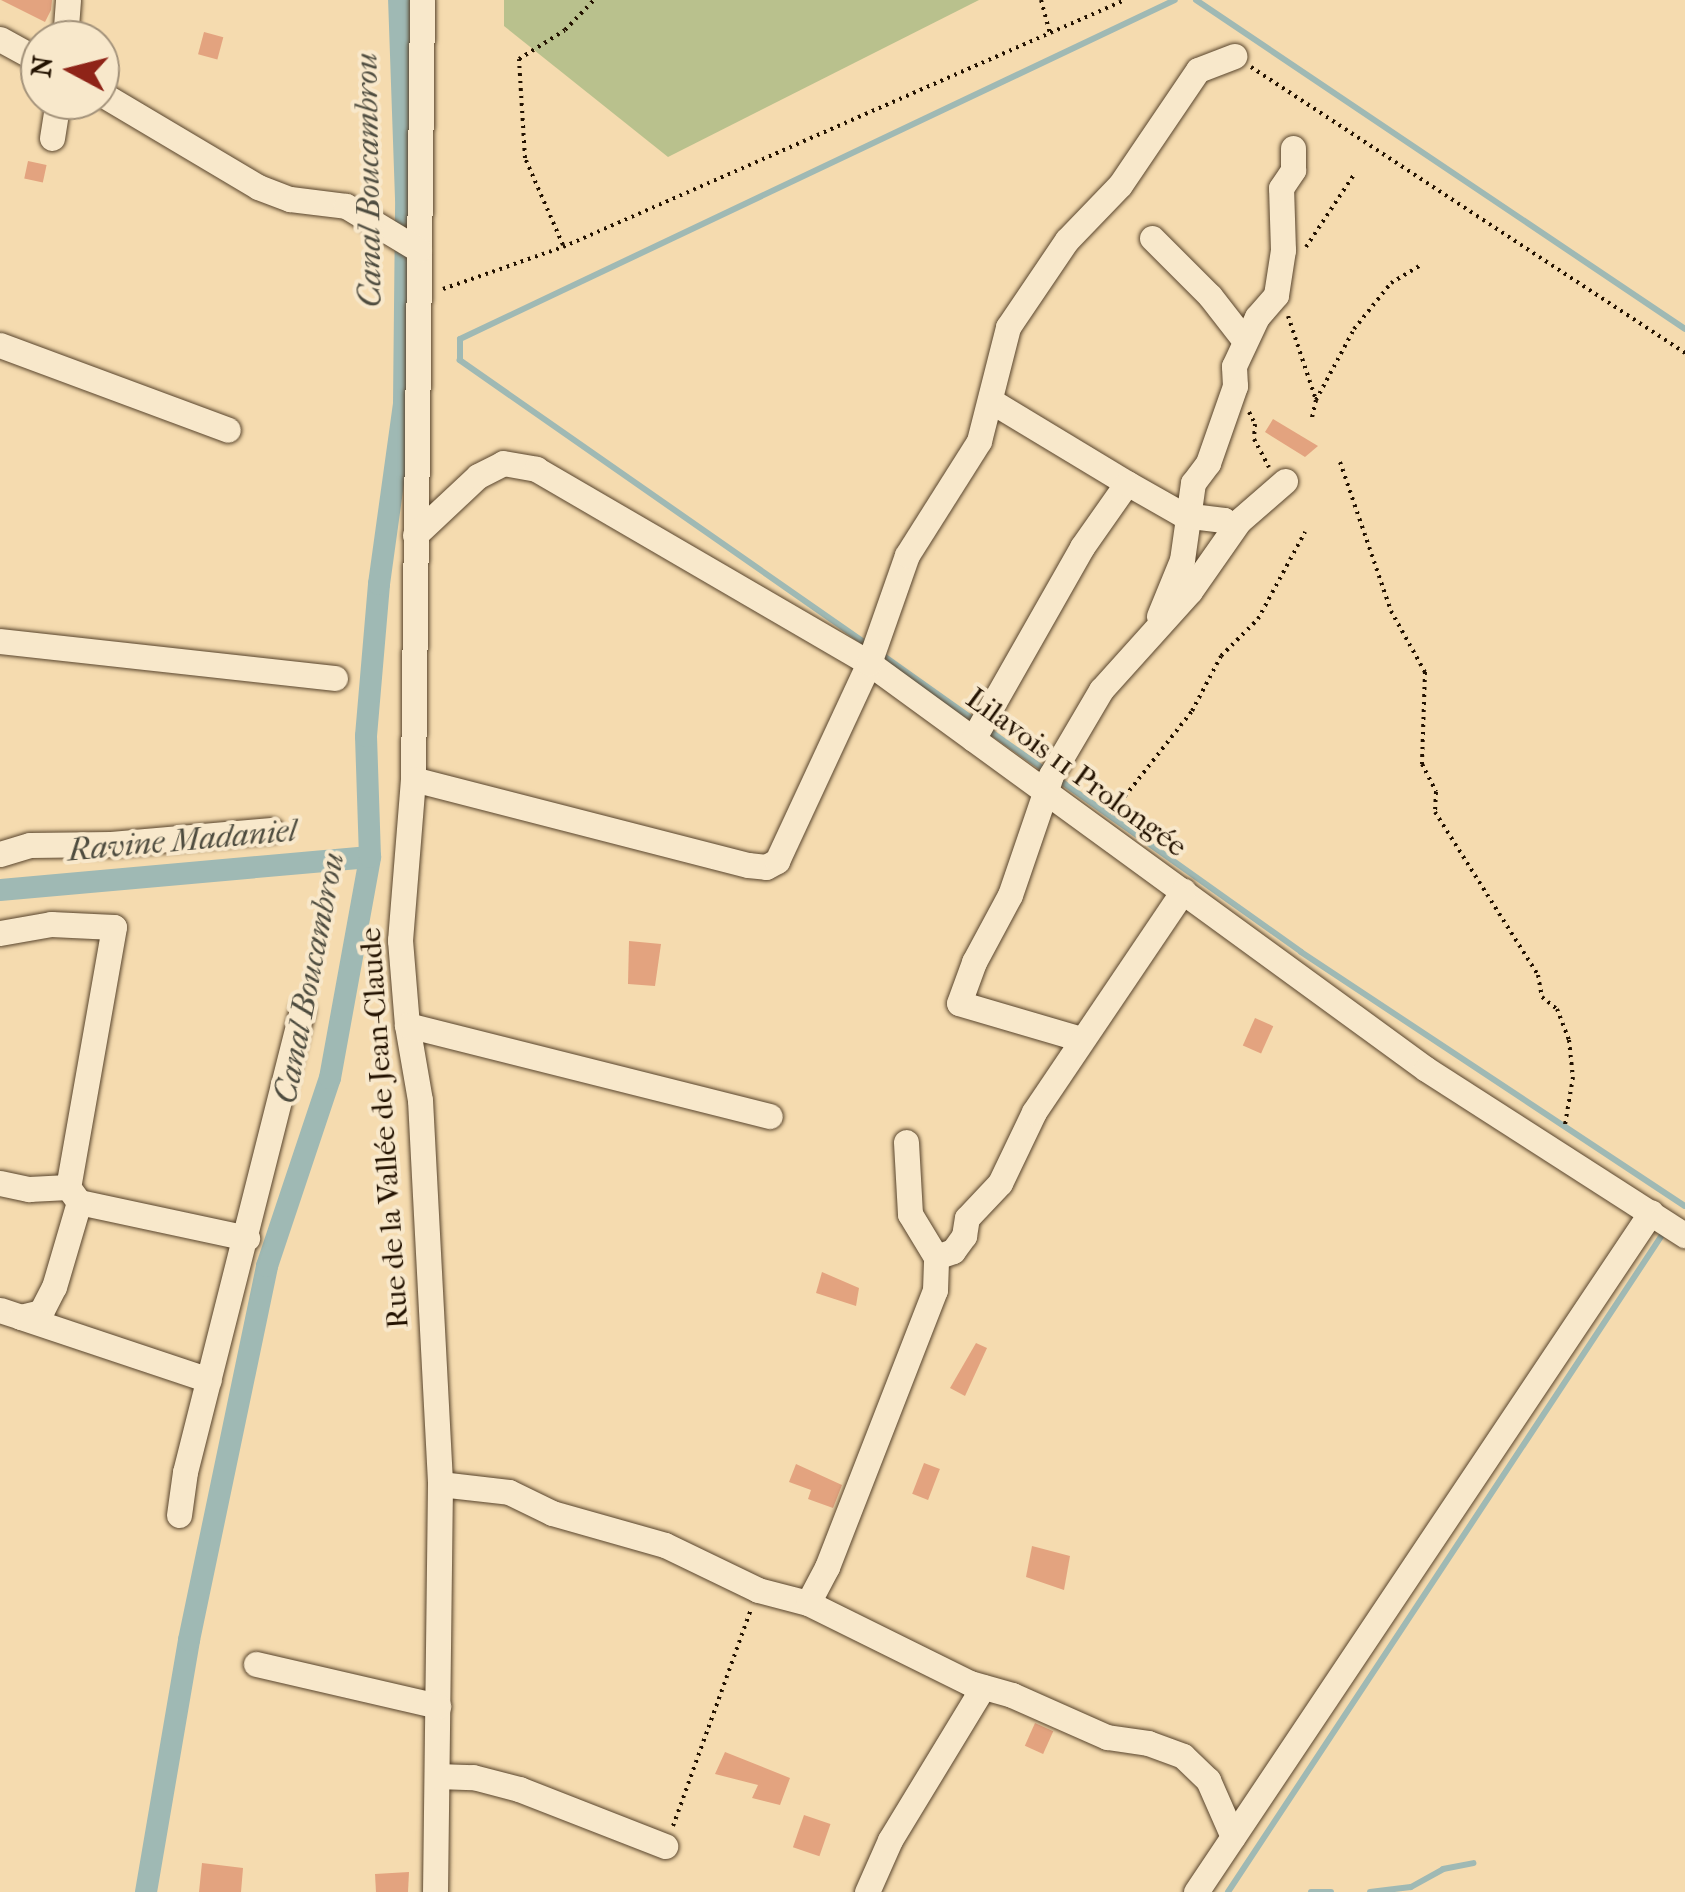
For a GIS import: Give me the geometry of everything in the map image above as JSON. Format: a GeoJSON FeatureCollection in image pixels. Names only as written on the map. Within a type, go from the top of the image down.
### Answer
{"type":"FeatureCollection","features":[{"type":"Feature","properties":{"kind":"street","name":"Rue de la Vallée de Jean-Claude"},"geometry":{"type":"LineString","coordinates":[[422,0],[413,780],[400,940],[407,1024],[420,1100],[440,1484],[435,1892]]}},
{"type":"Feature","properties":{"kind":"street"},"geometry":{"type":"LineString","coordinates":[[413,780],[766,867],[776,861],[869,664],[908,555],[978,441],[1008,328],[1067,240],[1120,184],[1198,70],[1234,56]]}},
{"type":"Feature","properties":{"kind":"street"},"geometry":{"type":"LineString","coordinates":[[120,105],[258,187],[290,199],[346,206],[419,250]]}},
{"type":"Feature","properties":{"kind":"street"},"geometry":{"type":"LineString","coordinates":[[52,138],[55,120]]}},
{"type":"Feature","properties":{"kind":"street"},"geometry":{"type":"LineString","coordinates":[[1152,635],[1182,560],[1192,483],[1208,463],[1235,386],[1234,366],[1257,317],[1276,295],[1281,188],[1293,170],[1293,148]]}},
{"type":"Feature","properties":{"kind":"street"},"geometry":{"type":"LineString","coordinates":[[1152,238],[1210,296],[1245,341]]}},
{"type":"Feature","properties":{"kind":"street"},"geometry":{"type":"LineString","coordinates":[[0,346],[228,430]]}},
{"type":"Feature","properties":{"kind":"street"},"geometry":{"type":"LineString","coordinates":[[991,402],[1188,516],[1224,520],[1232,529]]}},
{"type":"Feature","properties":{"kind":"street","name":"Lilavois 11 Prolongée"},"geometry":{"type":"LineString","coordinates":[[415,535],[478,476],[503,463],[536,469],[869,664],[1426,1069],[1683,1234]]}},
{"type":"Feature","properties":{"kind":"street"},"geometry":{"type":"LineString","coordinates":[[974,739],[1082,547],[1127,483]]}},
{"type":"Feature","properties":{"kind":"street"},"geometry":{"type":"LineString","coordinates":[[1081,1039],[960,1003],[974,962],[1010,895],[1046,792],[1101,690],[1190,592],[1232,529],[1282,484]]}},
{"type":"Feature","properties":{"kind":"street"},"geometry":{"type":"LineString","coordinates":[[0,641],[335,678]]}},
{"type":"Feature","properties":{"kind":"street"},"geometry":{"type":"LineString","coordinates":[[0,854],[30,845],[110,844],[272,830]]}},
{"type":"Feature","properties":{"kind":"street"},"geometry":{"type":"LineString","coordinates":[[936,1257],[952,1251],[964,1236],[967,1218],[1000,1183],[1034,1112],[1183,890]]}},
{"type":"Feature","properties":{"kind":"street"},"geometry":{"type":"LineString","coordinates":[[0,933],[51,924],[114,927],[73,1194],[54,1287],[41,1312],[11,1314]]}},
{"type":"Feature","properties":{"kind":"street"},"geometry":{"type":"LineString","coordinates":[[179,1516],[185,1472],[302,1010]]}},
{"type":"Feature","properties":{"kind":"street"},"geometry":{"type":"LineString","coordinates":[[407,1024],[770,1116]]}},
{"type":"Feature","properties":{"kind":"street"},"geometry":{"type":"LineString","coordinates":[[808,1604],[827,1567],[936,1290],[936,1257],[910,1214],[906,1142]]}},
{"type":"Feature","properties":{"kind":"street"},"geometry":{"type":"LineString","coordinates":[[0,1184],[73,1194],[247,1238]]}},
{"type":"Feature","properties":{"kind":"street"},"geometry":{"type":"LineString","coordinates":[[1196,1892],[1651,1212]]}},
{"type":"Feature","properties":{"kind":"street"},"geometry":{"type":"LineString","coordinates":[[11,1314],[209,1380]]}},
{"type":"Feature","properties":{"kind":"street"},"geometry":{"type":"LineString","coordinates":[[440,1484],[509,1492],[552,1513],[665,1545],[758,1590],[808,1604],[982,1686],[1107,1737],[1148,1743],[1183,1756],[1208,1780],[1233,1837]]}},
{"type":"Feature","properties":{"kind":"street"},"geometry":{"type":"LineString","coordinates":[[256,1664],[438,1706]]}},
{"type":"Feature","properties":{"kind":"street"},"geometry":{"type":"LineString","coordinates":[[867,1892],[890,1840],[982,1686]]}},
{"type":"Feature","properties":{"kind":"street"},"geometry":{"type":"LineString","coordinates":[[437,1776],[473,1778],[519,1788],[665,1846]]}},
{"type":"Feature","properties":{"kind":"path"},"geometry":{"type":"LineString","coordinates":[[563,247],[525,158],[519,60],[564,30],[594,0]]}},
{"type":"Feature","properties":{"kind":"path"},"geometry":{"type":"LineString","coordinates":[[1041,0],[1050,33]]}},
{"type":"Feature","properties":{"kind":"path"},"geometry":{"type":"LineString","coordinates":[[418,298],[563,247],[1125,0]]}},
{"type":"Feature","properties":{"kind":"path"},"geometry":{"type":"LineString","coordinates":[[1234,56],[1685,354]]}},
{"type":"Feature","properties":{"kind":"path"},"geometry":{"type":"LineString","coordinates":[[1304,249],[1355,174]]}},
{"type":"Feature","properties":{"kind":"path"},"geometry":{"type":"LineString","coordinates":[[1311,421],[1316,400],[1354,329],[1392,284],[1419,266]]}},
{"type":"Feature","properties":{"kind":"path"},"geometry":{"type":"LineString","coordinates":[[1278,285],[1316,400]]}},
{"type":"Feature","properties":{"kind":"path"},"geometry":{"type":"LineString","coordinates":[[1235,386],[1255,424],[1254,439],[1282,484]]}},
{"type":"Feature","properties":{"kind":"path"},"geometry":{"type":"LineString","coordinates":[[1340,462],[1391,611],[1425,672],[1422,764],[1436,792],[1435,812],[1538,975],[1542,998],[1556,1009],[1569,1040],[1573,1077],[1565,1125]]}},
{"type":"Feature","properties":{"kind":"path"},"geometry":{"type":"LineString","coordinates":[[1099,830],[1192,711],[1221,656],[1258,620],[1305,532]]}},
{"type":"Feature","properties":{"kind":"path"},"geometry":{"type":"LineString","coordinates":[[665,1846],[758,1590]]}},
{"type":"Feature","properties":{"kind":"green space"},"geometry":{"type":"Polygon","coordinates":[[[504,0],[979,0],[668,157],[504,26],[504,0]]]}},
{"type":"Feature","properties":{"kind":"building"},"geometry":{"type":"Polygon","coordinates":[[[1,0],[52,0],[46,20],[1,0]]]}},
{"type":"Feature","properties":{"kind":"building"},"geometry":{"type":"Polygon","coordinates":[[[204,32],[223,37],[217,59],[198,54],[204,32]]]}},
{"type":"Feature","properties":{"kind":"building"},"geometry":{"type":"Polygon","coordinates":[[[28,161],[47,165],[43,183],[24,179],[28,161]]]}},
{"type":"Feature","properties":{"kind":"building"},"geometry":{"type":"Polygon","coordinates":[[[1273,419],[1318,446],[1305,457],[1265,432],[1273,419]]]}},
{"type":"Feature","properties":{"kind":"building"},"geometry":{"type":"Polygon","coordinates":[[[629,941],[661,944],[655,986],[628,984],[629,941]]]}},
{"type":"Feature","properties":{"kind":"building"},"geometry":{"type":"Polygon","coordinates":[[[1255,1018],[1273,1026],[1261,1054],[1243,1045],[1255,1018]]]}},
{"type":"Feature","properties":{"kind":"building"},"geometry":{"type":"Polygon","coordinates":[[[822,1272],[859,1288],[856,1306],[816,1293],[822,1272]]]}},
{"type":"Feature","properties":{"kind":"building"},"geometry":{"type":"Polygon","coordinates":[[[976,1343],[987,1348],[965,1396],[950,1388],[976,1343]]]}},
{"type":"Feature","properties":{"kind":"building"},"geometry":{"type":"Polygon","coordinates":[[[924,1463],[940,1469],[928,1500],[912,1494],[924,1463]]]}},
{"type":"Feature","properties":{"kind":"building"},"geometry":{"type":"Polygon","coordinates":[[[796,1464],[842,1485],[833,1508],[808,1499],[811,1490],[789,1482],[796,1464]]]}},
{"type":"Feature","properties":{"kind":"building"},"geometry":{"type":"Polygon","coordinates":[[[1032,1546],[1070,1556],[1064,1590],[1026,1577],[1032,1546]]]}},
{"type":"Feature","properties":{"kind":"building"},"geometry":{"type":"Polygon","coordinates":[[[1035,1723],[1053,1731],[1043,1754],[1025,1746],[1035,1723]]]}},
{"type":"Feature","properties":{"kind":"building"},"geometry":{"type":"Polygon","coordinates":[[[725,1752],[790,1778],[780,1805],[752,1798],[758,1785],[715,1774],[725,1752]]]}},
{"type":"Feature","properties":{"kind":"building"},"geometry":{"type":"Polygon","coordinates":[[[804,1815],[830,1824],[819,1856],[793,1847],[804,1815]]]}},
{"type":"Feature","properties":{"kind":"building"},"geometry":{"type":"Polygon","coordinates":[[[202,1863],[243,1868],[241,1892],[199,1892],[202,1863]]]}},
{"type":"Feature","properties":{"kind":"building"},"geometry":{"type":"Polygon","coordinates":[[[409,1872],[408,1892],[376,1892],[375,1874],[409,1872]]]}},
{"type":"Feature","properties":{"kind":"waterway","name":"Canal Boucambrou"},"geometry":{"type":"LineString","coordinates":[[146,1892],[189,1640],[267,1266],[330,1078],[370,857],[366,736],[379,584],[404,403],[406,198],[399,0]]}},
{"type":"Feature","properties":{"kind":"waterway"},"geometry":{"type":"LineString","coordinates":[[868,645],[460,360],[460,339],[1175,0]]}},
{"type":"Feature","properties":{"kind":"waterway"},"geometry":{"type":"LineString","coordinates":[[1196,0],[1685,329]]}},
{"type":"Feature","properties":{"kind":"waterway"},"geometry":{"type":"LineString","coordinates":[[878,652],[974,720]]}},
{"type":"Feature","properties":{"kind":"waterway"},"geometry":{"type":"LineString","coordinates":[[984,727],[1048,772]]}},
{"type":"Feature","properties":{"kind":"waterway"},"geometry":{"type":"LineString","coordinates":[[1058,779],[1301,952],[1685,1206]]}},
{"type":"Feature","properties":{"kind":"waterway","name":"Ravine Madaniel"},"geometry":{"type":"LineString","coordinates":[[0,890],[370,857]]}},
{"type":"Feature","properties":{"kind":"waterway"},"geometry":{"type":"LineString","coordinates":[[1228,1892],[1666,1229]]}},
{"type":"Feature","properties":{"kind":"waterway"},"geometry":{"type":"LineString","coordinates":[[1370,1892],[1411,1887],[1443,1869],[1473,1863]]}},
{"type":"Feature","properties":{"kind":"waterway"},"geometry":{"type":"LineString","coordinates":[[1311,1892],[1331,1892]]}}]}
